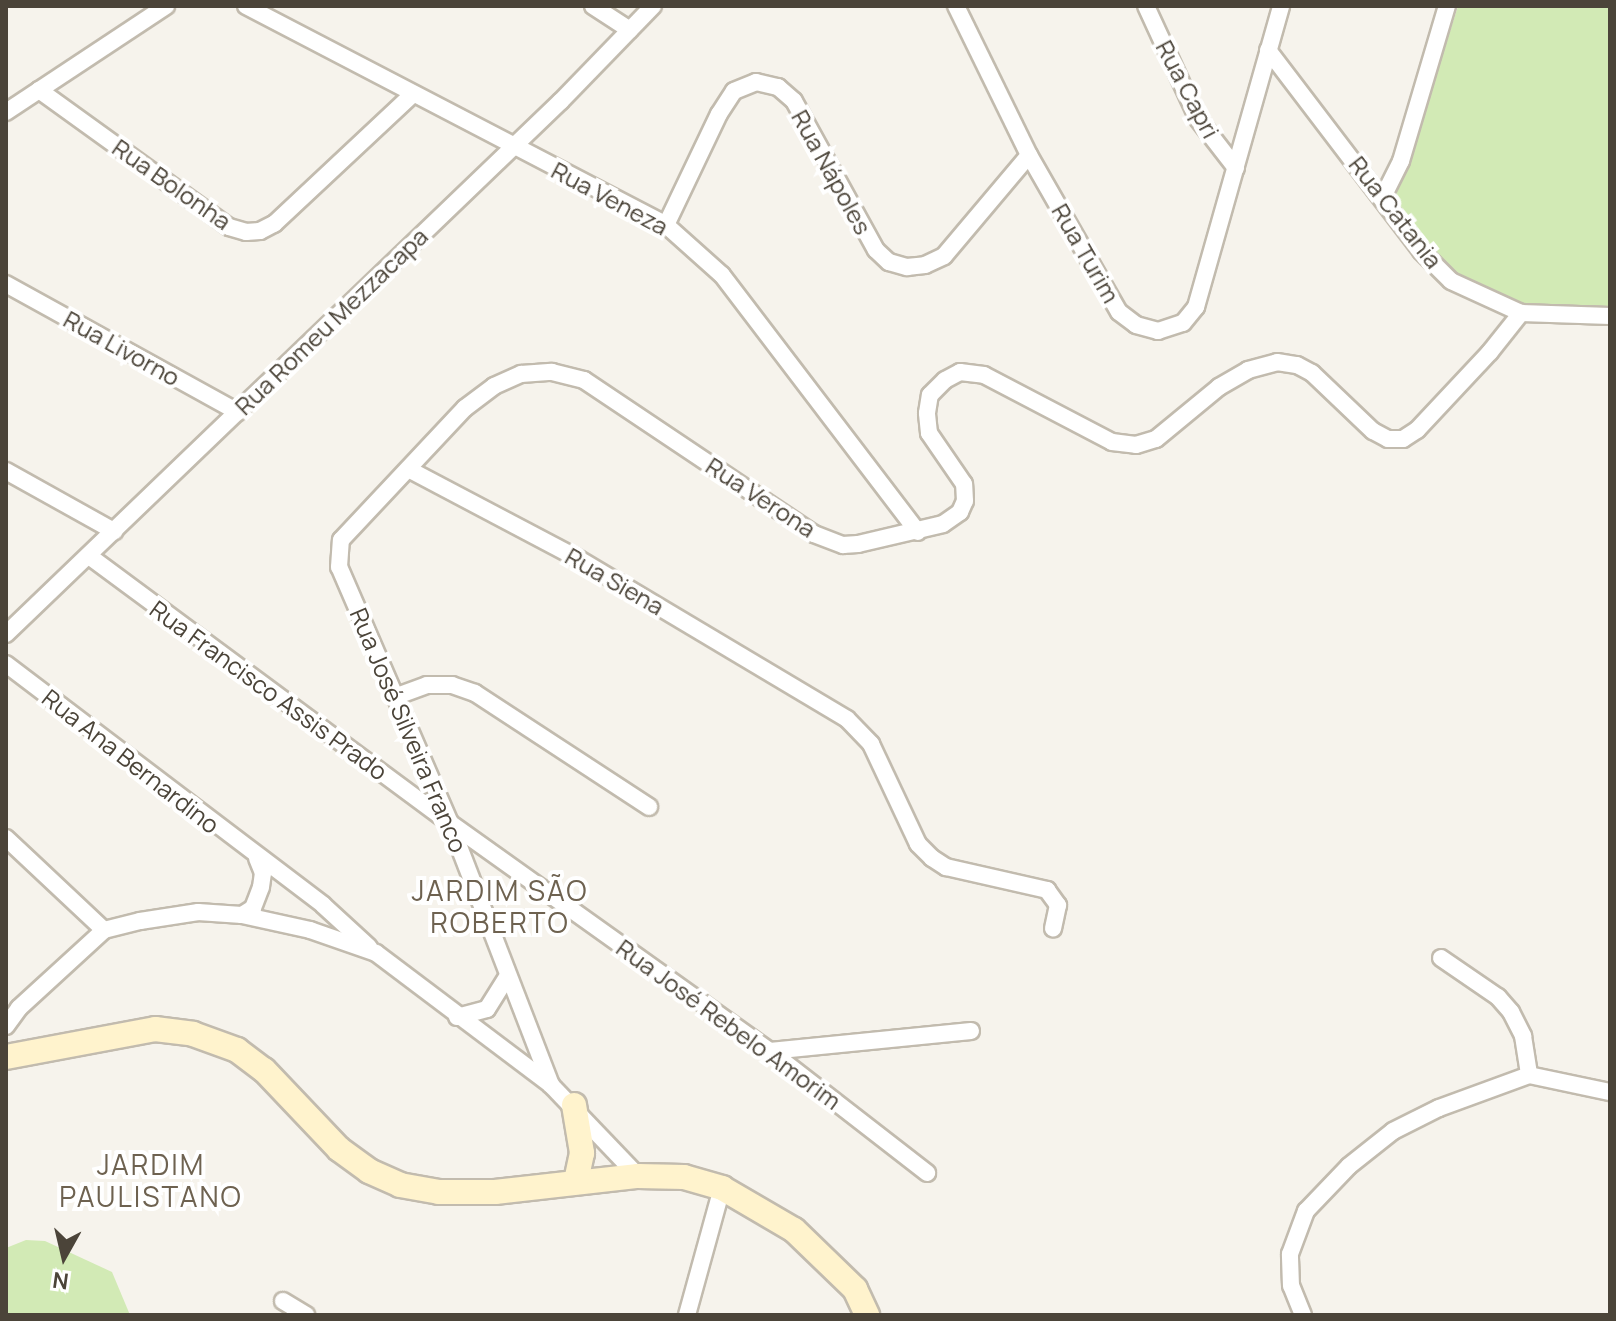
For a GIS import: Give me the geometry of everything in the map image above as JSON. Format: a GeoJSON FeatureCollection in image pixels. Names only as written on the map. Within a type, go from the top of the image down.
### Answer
{"type":"FeatureCollection","features":[{"type":"Feature","properties":{"kind":"street"},"geometry":{"type":"LineString","coordinates":[[6,112],[166,6]]}},
{"type":"Feature","properties":{"kind":"street","name":"Rua Veneza"},"geometry":{"type":"LineString","coordinates":[[246,6],[666,225],[722,275],[918,532]]}},
{"type":"Feature","properties":{"kind":"street"},"geometry":{"type":"LineString","coordinates":[[593,6],[630,30]]}},
{"type":"Feature","properties":{"kind":"street","name":"Rua Romeu Mezzacapa"},"geometry":{"type":"LineString","coordinates":[[6,634],[653,6]]}},
{"type":"Feature","properties":{"kind":"street","name":"Rua Turim"},"geometry":{"type":"LineString","coordinates":[[956,6],[1029,155],[1119,312],[1136,325],[1158,331],[1183,323],[1196,307],[1281,6]]}},
{"type":"Feature","properties":{"kind":"street","name":"Rua Capri"},"geometry":{"type":"LineString","coordinates":[[1146,6],[1198,119],[1236,168]]}},
{"type":"Feature","properties":{"kind":"street"},"geometry":{"type":"LineString","coordinates":[[1383,197],[1401,161],[1447,6]]}},
{"type":"Feature","properties":{"kind":"street","name":"Rua Catania"},"geometry":{"type":"LineString","coordinates":[[1268,50],[1383,197],[1421,251],[1451,281],[1521,313],[1610,316]]}},
{"type":"Feature","properties":{"kind":"street","name":"Rua Nápoles"},"geometry":{"type":"LineString","coordinates":[[666,225],[719,114],[734,91],[756,82],[778,87],[794,101],[876,250],[889,262],[907,267],[925,265],[944,256],[1029,155]]}},
{"type":"Feature","properties":{"kind":"street","name":"Rua Bolonha"},"geometry":{"type":"LineString","coordinates":[[39,90],[229,227],[246,232],[260,231],[274,224],[412,95]]}},
{"type":"Feature","properties":{"kind":"street","name":"Rua Livorno"},"geometry":{"type":"LineString","coordinates":[[6,284],[238,412]]}},
{"type":"Feature","properties":{"kind":"street","name":"Rua Verona"},"geometry":{"type":"LineString","coordinates":[[338,554],[341,540],[465,408],[494,386],[521,374],[552,372],[584,380],[830,541],[858,544],[918,532],[943,524],[960,512],[965,501],[964,484],[929,433],[927,413],[930,395],[945,380],[960,372],[984,375],[1112,442],[1136,445],[1156,439],[1219,387],[1248,370],[1277,362],[1297,365],[1312,373],[1373,431],[1388,439],[1403,439],[1417,430],[1490,352],[1521,313]]}},
{"type":"Feature","properties":{"kind":"street","name":"Rua Siena"},"geometry":{"type":"LineString","coordinates":[[410,470],[577,558],[847,719],[871,744],[918,844],[946,867],[1047,890],[1058,905],[1053,928]]}},
{"type":"Feature","properties":{"kind":"street"},"geometry":{"type":"LineString","coordinates":[[6,471],[114,531]]}},
{"type":"Feature","properties":{"kind":"street","name":"Rua José Silveira Franco"},"geometry":{"type":"LineString","coordinates":[[338,554],[339,567],[450,823],[551,1085]]}},
{"type":"Feature","properties":{"kind":"street","name":"Rua Francisco Assis Prado"},"geometry":{"type":"LineString","coordinates":[[89,556],[450,823]]}},
{"type":"Feature","properties":{"kind":"street","name":"Rua Ana Bernardino"},"geometry":{"type":"LineString","coordinates":[[6,664],[257,858],[323,905],[376,953],[457,1017],[551,1085],[574,1105],[638,1176]]}},
{"type":"Feature","properties":{"kind":"street"},"geometry":{"type":"LineString","coordinates":[[397,696],[427,685],[452,685],[475,693],[649,807]]}},
{"type":"Feature","properties":{"kind":"street","name":"Rua José Rebelo Amorim"},"geometry":{"type":"LineString","coordinates":[[450,823],[770,1051],[927,1173]]}},
{"type":"Feature","properties":{"kind":"street"},"geometry":{"type":"LineString","coordinates":[[6,838],[104,930]]}},
{"type":"Feature","properties":{"kind":"street"},"geometry":{"type":"LineString","coordinates":[[242,915],[253,908],[261,887],[263,873],[257,858]]}},
{"type":"Feature","properties":{"kind":"street"},"geometry":{"type":"LineString","coordinates":[[310,930],[318,924],[323,905]]}},
{"type":"Feature","properties":{"kind":"street"},"geometry":{"type":"LineString","coordinates":[[6,1026],[19,1008],[104,930],[140,921],[198,912],[242,915],[310,930],[376,953]]}},
{"type":"Feature","properties":{"kind":"street"},"geometry":{"type":"LineString","coordinates":[[1441,958],[1498,997],[1511,1012],[1523,1036],[1529,1075]]}},
{"type":"Feature","properties":{"kind":"street"},"geometry":{"type":"LineString","coordinates":[[457,1017],[487,1009],[508,976]]}},
{"type":"Feature","properties":{"kind":"street"},"geometry":{"type":"LineString","coordinates":[[6,1057],[155,1029],[193,1034],[237,1050],[255,1063],[339,1149],[369,1171],[400,1185],[439,1192],[495,1192],[638,1176],[684,1177],[722,1188],[794,1230],[855,1289],[867,1315]]}},
{"type":"Feature","properties":{"kind":"street"},"geometry":{"type":"LineString","coordinates":[[770,1051],[971,1031]]}},
{"type":"Feature","properties":{"kind":"street"},"geometry":{"type":"LineString","coordinates":[[1303,1315],[1291,1286],[1290,1254],[1306,1211],[1349,1166],[1393,1131],[1439,1108],[1529,1075],[1610,1092]]}},
{"type":"Feature","properties":{"kind":"street"},"geometry":{"type":"LineString","coordinates":[[574,1105],[582,1153],[576,1182]]}},
{"type":"Feature","properties":{"kind":"street"},"geometry":{"type":"LineString","coordinates":[[687,1315],[722,1188]]}},
{"type":"Feature","properties":{"kind":"street"},"geometry":{"type":"LineString","coordinates":[[283,1301],[306,1315]]}},
{"type":"Feature","properties":{"kind":"green space"},"geometry":{"type":"Polygon","coordinates":[[[1458,6],[1610,6],[1610,310],[1535,311],[1472,288],[1430,255],[1392,200],[1409,161],[1458,6]]]}},
{"type":"Feature","properties":{"kind":"green space"},"geometry":{"type":"Polygon","coordinates":[[[26,1240],[45,1241],[112,1272],[130,1315],[6,1315],[6,1248],[26,1240]]]}},
{"type":"Feature","properties":{"kind":"district","name":"JARDIM SÃO ROBERTO"},"geometry":{"type":"Point","coordinates":[500,906]}},
{"type":"Feature","properties":{"kind":"district","name":"JARDIM PAULISTANO"},"geometry":{"type":"Point","coordinates":[151,1180]}}]}
